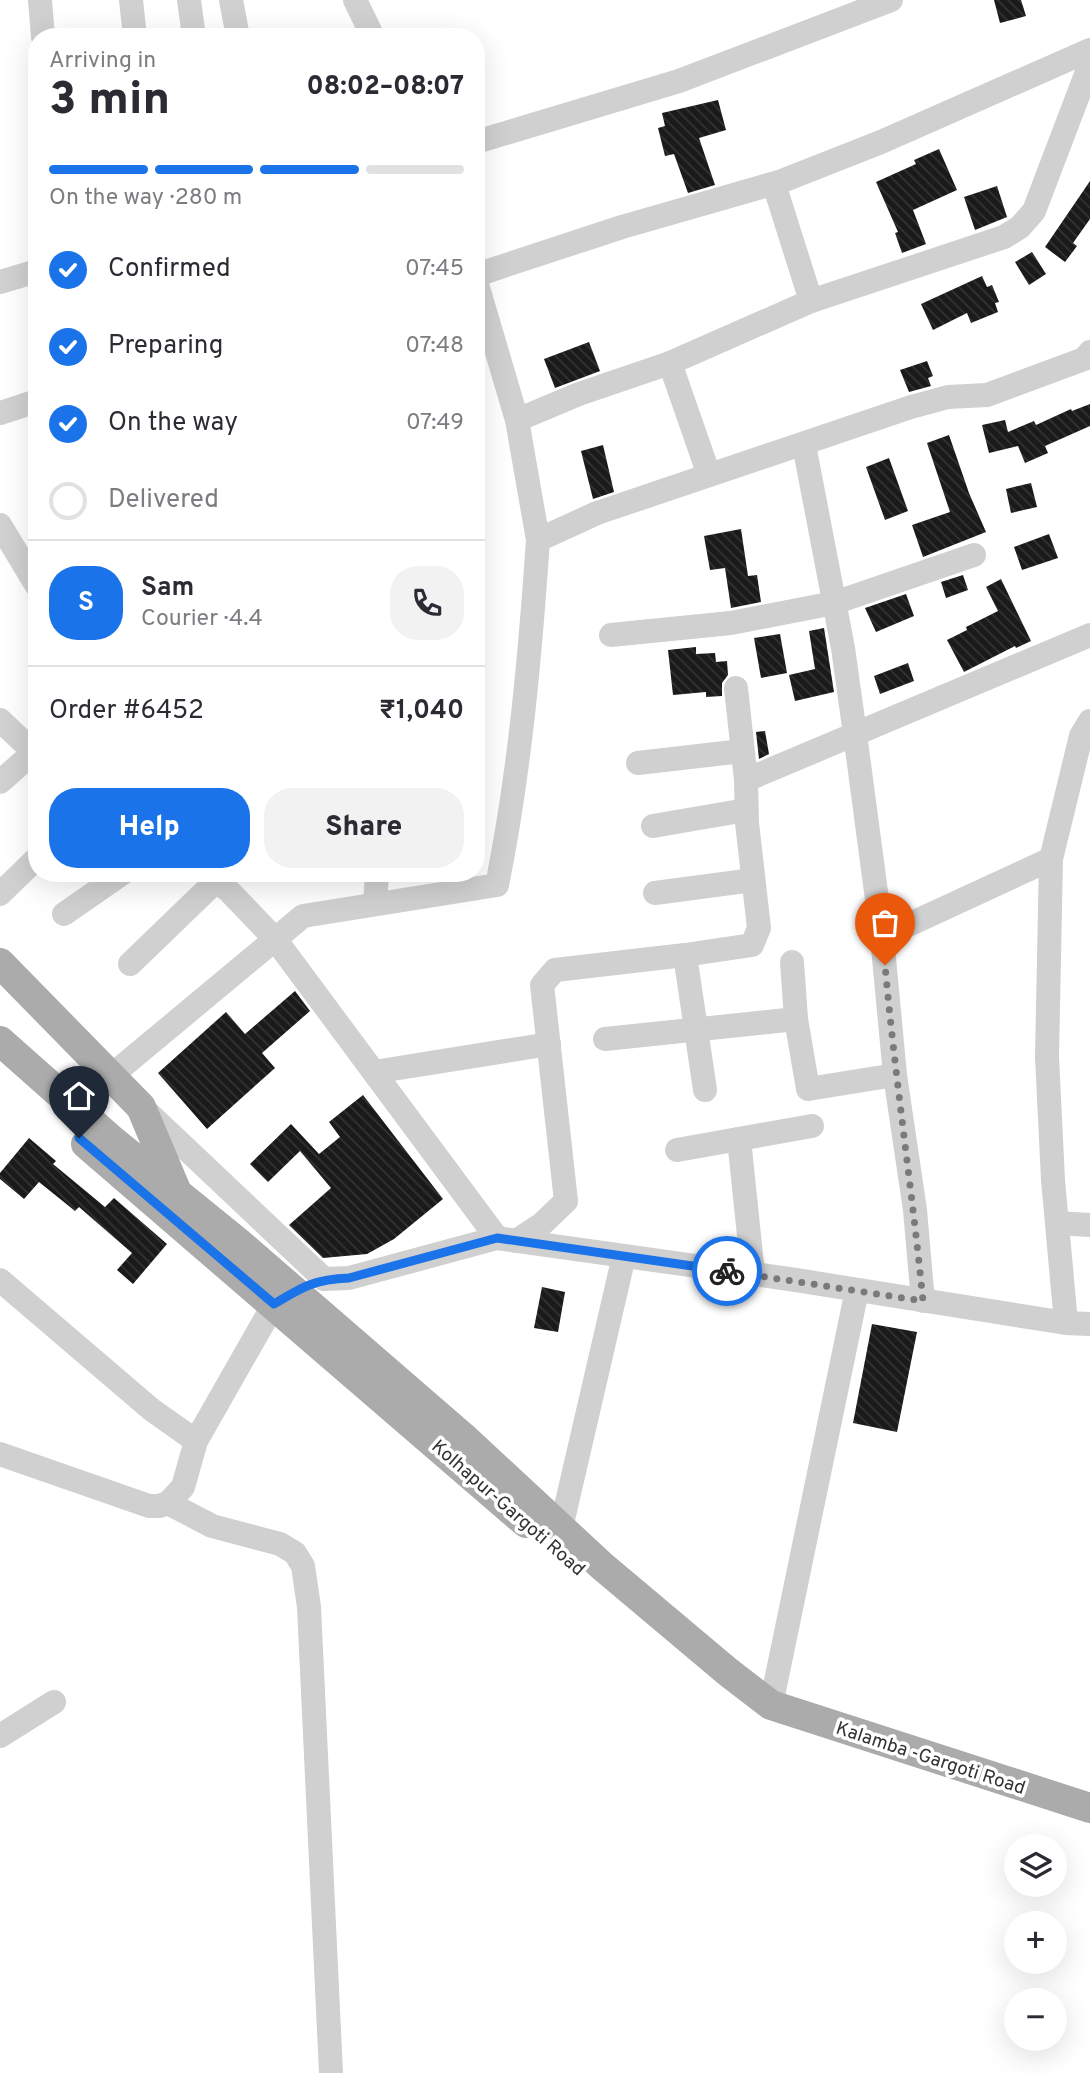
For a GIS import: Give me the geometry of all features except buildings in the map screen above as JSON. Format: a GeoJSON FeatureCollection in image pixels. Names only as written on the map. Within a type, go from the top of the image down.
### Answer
{"type":"FeatureCollection","features":[{"type":"Feature","properties":{"kind":"main road"},"geometry":{"type":"LineString","coordinates":[[0,963],[141,1107],[177,1193]]}},
{"type":"Feature","properties":{"kind":"main road"},"geometry":{"type":"LineString","coordinates":[[0,1041],[113,1141],[177,1193],[284,1298]]}},
{"type":"Feature","properties":{"kind":"main road","name":"Kolhapur-Gargoti Road"},"geometry":{"type":"LineString","coordinates":[[0,1065],[99,1156],[284,1298],[718,1687],[772,1719],[839,1744],[1090,1827]]}},
{"type":"Feature","properties":{"kind":"main road","name":"Kalamba -Gargoti Road"},"geometry":{"type":"LineString","coordinates":[[284,1298],[463,1437],[602,1566],[771,1705],[1090,1808]]}},
{"type":"Feature","properties":{"kind":"street"},"geometry":{"type":"LineString","coordinates":[[40,0],[42,28]]}},
{"type":"Feature","properties":{"kind":"street"},"geometry":{"type":"LineString","coordinates":[[131,0],[134,28]]}},
{"type":"Feature","properties":{"kind":"street"},"geometry":{"type":"LineString","coordinates":[[189,0],[193,28]]}},
{"type":"Feature","properties":{"kind":"street"},"geometry":{"type":"LineString","coordinates":[[231,0],[236,28]]}},
{"type":"Feature","properties":{"kind":"street"},"geometry":{"type":"LineString","coordinates":[[355,0],[367,28]]}},
{"type":"Feature","properties":{"kind":"street"},"geometry":{"type":"LineString","coordinates":[[485,139],[679,80],[891,0]]}},
{"type":"Feature","properties":{"kind":"street"},"geometry":{"type":"LineString","coordinates":[[485,272],[622,227],[774,184],[881,142],[1090,50]]}},
{"type":"Feature","properties":{"kind":"street"},"geometry":{"type":"LineString","coordinates":[[517,420],[579,394],[670,363],[811,301],[1004,237],[1020,227],[1034,211],[1090,64]]}},
{"type":"Feature","properties":{"kind":"street"},"geometry":{"type":"LineString","coordinates":[[774,184],[811,301]]}},
{"type":"Feature","properties":{"kind":"street"},"geometry":{"type":"LineString","coordinates":[[0,282],[28,274]]}},
{"type":"Feature","properties":{"kind":"street"},"geometry":{"type":"LineString","coordinates":[[112,1075],[303,916],[497,885],[512,811],[530,653],[538,540],[517,420],[485,312]]}},
{"type":"Feature","properties":{"kind":"street"},"geometry":{"type":"LineString","coordinates":[[538,540],[597,513],[911,407],[948,397],[987,395],[1084,359],[1090,352]]}},
{"type":"Feature","properties":{"kind":"street"},"geometry":{"type":"LineString","coordinates":[[670,363],[709,475]]}},
{"type":"Feature","properties":{"kind":"street"},"geometry":{"type":"LineString","coordinates":[[0,413],[28,404]]}},
{"type":"Feature","properties":{"kind":"street"},"geometry":{"type":"LineString","coordinates":[[804,445],[843,648],[855,734],[882,937],[895,1075],[915,1210],[923,1301]]}},
{"type":"Feature","properties":{"kind":"street"},"geometry":{"type":"LineString","coordinates":[[0,524],[26,547]]}},
{"type":"Feature","properties":{"kind":"street"},"geometry":{"type":"LineString","coordinates":[[611,635],[731,623],[834,603],[974,555]]}},
{"type":"Feature","properties":{"kind":"street"},"geometry":{"type":"LineString","coordinates":[[746,780],[1090,635]]}},
{"type":"Feature","properties":{"kind":"street"},"geometry":{"type":"LineString","coordinates":[[168,1503],[183,1487],[196,1441],[284,1298],[324,1279],[349,1278],[506,1240],[542,1224],[566,1201],[542,985],[555,970],[752,945],[758,928],[736,688]]}},
{"type":"Feature","properties":{"kind":"street"},"geometry":{"type":"LineString","coordinates":[[0,720],[28,746]]}},
{"type":"Feature","properties":{"kind":"street"},"geometry":{"type":"LineString","coordinates":[[217,882],[275,939],[374,1072],[506,1240],[1078,1323],[1057,1223],[1047,1057],[1051,859],[1081,736],[1090,721]]}},
{"type":"Feature","properties":{"kind":"street"},"geometry":{"type":"LineString","coordinates":[[638,763],[742,751]]}},
{"type":"Feature","properties":{"kind":"street"},"geometry":{"type":"LineString","coordinates":[[0,782],[28,759]]}},
{"type":"Feature","properties":{"kind":"street"},"geometry":{"type":"LineString","coordinates":[[653,826],[746,810]]}},
{"type":"Feature","properties":{"kind":"street"},"geometry":{"type":"LineString","coordinates":[[882,937],[1051,859]]}},
{"type":"Feature","properties":{"kind":"street"},"geometry":{"type":"LineString","coordinates":[[0,894],[28,867]]}},
{"type":"Feature","properties":{"kind":"street"},"geometry":{"type":"LineString","coordinates":[[656,893],[753,880]]}},
{"type":"Feature","properties":{"kind":"street"},"geometry":{"type":"LineString","coordinates":[[64,914],[110,882]]}},
{"type":"Feature","properties":{"kind":"street"},"geometry":{"type":"LineString","coordinates":[[130,964],[205,882]]}},
{"type":"Feature","properties":{"kind":"street"},"geometry":{"type":"LineString","coordinates":[[375,904],[376,882]]}},
{"type":"Feature","properties":{"kind":"street"},"geometry":{"type":"LineString","coordinates":[[685,955],[705,1090]]}},
{"type":"Feature","properties":{"kind":"street"},"geometry":{"type":"LineString","coordinates":[[792,962],[796,1020],[808,1089],[895,1075]]}},
{"type":"Feature","properties":{"kind":"street"},"geometry":{"type":"LineString","coordinates":[[605,1039],[796,1020]]}},
{"type":"Feature","properties":{"kind":"street"},"geometry":{"type":"LineString","coordinates":[[374,1072],[549,1044]]}},
{"type":"Feature","properties":{"kind":"street"},"geometry":{"type":"LineString","coordinates":[[141,1107],[324,1279]]}},
{"type":"Feature","properties":{"kind":"street"},"geometry":{"type":"LineString","coordinates":[[677,1150],[813,1126]]}},
{"type":"Feature","properties":{"kind":"street"},"geometry":{"type":"LineString","coordinates":[[739,1139],[753,1274]]}},
{"type":"Feature","properties":{"kind":"street"},"geometry":{"type":"LineString","coordinates":[[1057,1223],[1090,1225]]}},
{"type":"Feature","properties":{"kind":"street"},"geometry":{"type":"LineString","coordinates":[[561,1528],[624,1256]]}},
{"type":"Feature","properties":{"kind":"street"},"geometry":{"type":"LineString","coordinates":[[0,1280],[152,1410],[196,1441]]}},
{"type":"Feature","properties":{"kind":"street"},"geometry":{"type":"LineString","coordinates":[[771,1705],[857,1290]]}},
{"type":"Feature","properties":{"kind":"street"},"geometry":{"type":"LineString","coordinates":[[0,1454],[149,1506],[168,1503],[212,1526],[280,1544],[295,1553],[303,1566],[309,1606],[331,2073]]}},
{"type":"Feature","properties":{"kind":"street"},"geometry":{"type":"LineString","coordinates":[[0,1735],[54,1702]]}},
{"type":"Feature","properties":{"kind":"way so far"},"geometry":{"type":"LineString","coordinates":[[727,1271],[923,1301],[915,1210],[895,1075],[885,965]]}},
{"type":"Feature","properties":{"kind":"route"},"geometry":{"type":"LineString","coordinates":[[79,1138],[274,1304],[295,1291],[324,1279],[349,1278],[497,1238],[727,1271]]}}]}
